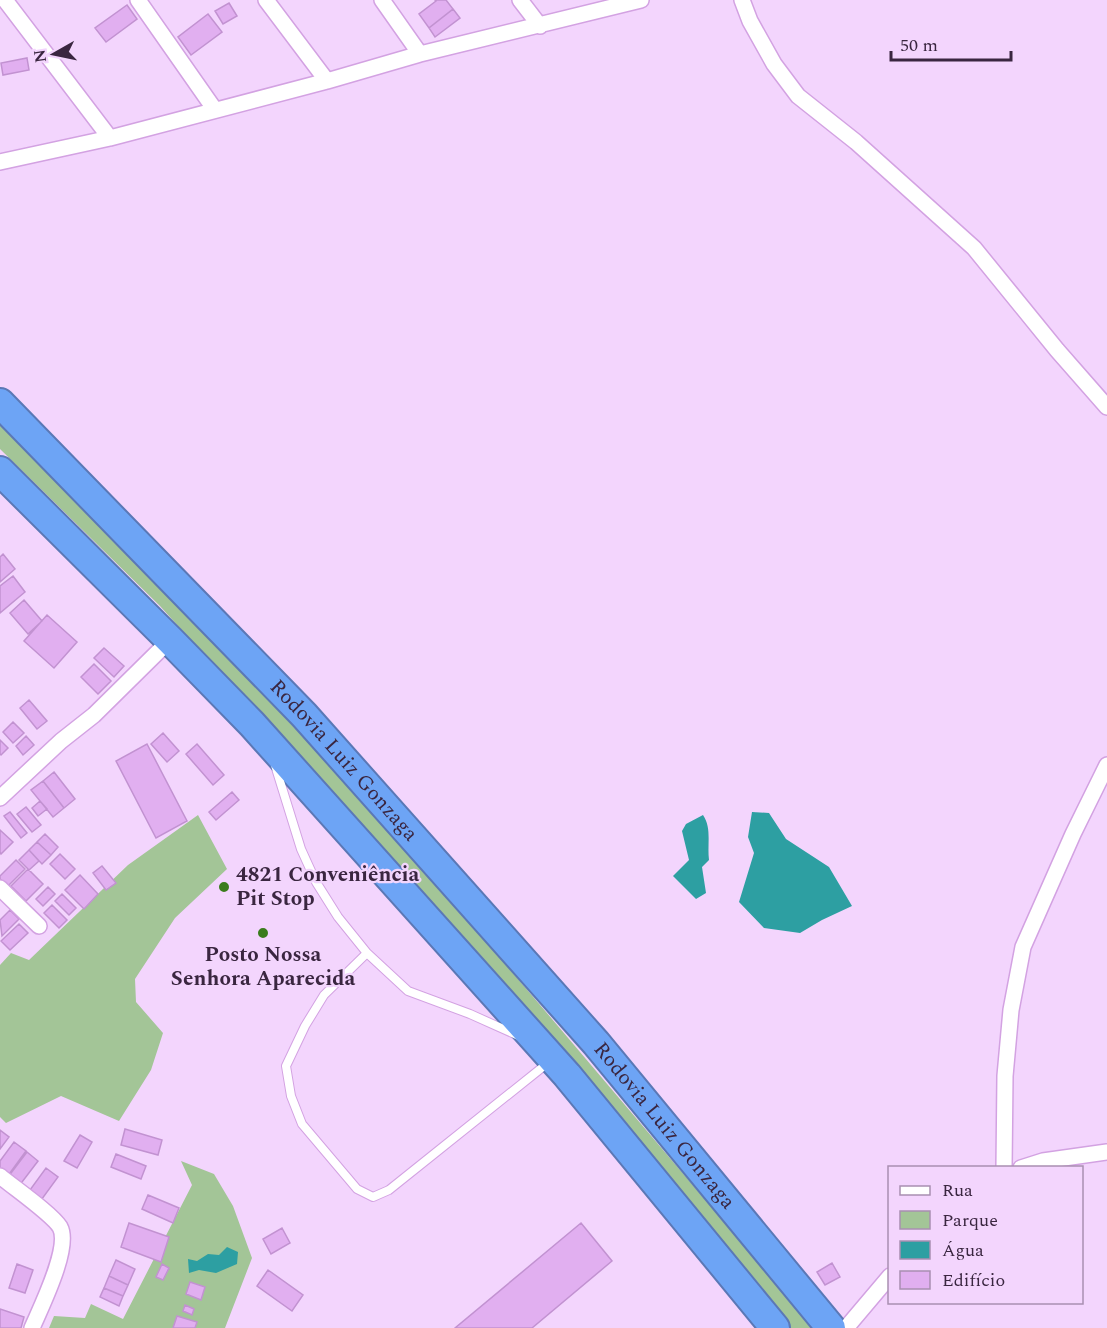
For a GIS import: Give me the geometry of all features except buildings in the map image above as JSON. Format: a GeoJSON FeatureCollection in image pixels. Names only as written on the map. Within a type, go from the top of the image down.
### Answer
{"type":"FeatureCollection","features":[{"type":"Feature","properties":{"kind":"highway","name":"Rodovia Luiz Gonzaga"},"geometry":{"type":"LineString","coordinates":[[0,403],[304,715],[596,1043],[831,1328]]}},
{"type":"Feature","properties":{"kind":"highway","name":"Rodovia Luiz Gonzaga"},"geometry":{"type":"LineString","coordinates":[[3,480],[170,640],[252,724],[545,1052],[776,1328]]}},
{"type":"Feature","properties":{"kind":"street"},"geometry":{"type":"LineString","coordinates":[[5,0],[110,138]]}},
{"type":"Feature","properties":{"kind":"street"},"geometry":{"type":"LineString","coordinates":[[138,0],[214,110]]}},
{"type":"Feature","properties":{"kind":"street"},"geometry":{"type":"LineString","coordinates":[[266,0],[327,81]]}},
{"type":"Feature","properties":{"kind":"street"},"geometry":{"type":"LineString","coordinates":[[382,0],[420,54]]}},
{"type":"Feature","properties":{"kind":"street"},"geometry":{"type":"LineString","coordinates":[[520,0],[540,26]]}},
{"type":"Feature","properties":{"kind":"street"},"geometry":{"type":"LineString","coordinates":[[0,162],[110,138],[420,54],[641,0]]}},
{"type":"Feature","properties":{"kind":"street"},"geometry":{"type":"LineString","coordinates":[[742,0],[750,21],[774,64],[798,96],[856,142],[974,248],[1107,407]]}},
{"type":"Feature","properties":{"kind":"street"},"geometry":{"type":"LineString","coordinates":[[0,798],[94,715],[170,640]]}},
{"type":"Feature","properties":{"kind":"street"},"geometry":{"type":"LineString","coordinates":[[1004,1166],[1005,1076],[1011,1010],[1023,947],[1073,834],[1107,765]]}},
{"type":"Feature","properties":{"kind":"street"},"geometry":{"type":"LineString","coordinates":[[0,888],[39,926]]}},
{"type":"Feature","properties":{"kind":"street"},"geometry":{"type":"LineString","coordinates":[[1025,1166],[1043,1161],[1107,1152]]}},
{"type":"Feature","properties":{"kind":"street"},"geometry":{"type":"LineString","coordinates":[[0,1176],[54,1219],[62,1234],[59,1260],[32,1328]]}},
{"type":"Feature","properties":{"kind":"street"},"geometry":{"type":"LineString","coordinates":[[846,1328],[888,1278]]}},
{"type":"Feature","properties":{"kind":"lane"},"geometry":{"type":"LineString","coordinates":[[252,724],[273,762],[302,849],[316,882],[338,917],[367,952],[408,991],[470,1014],[545,1052],[389,1190],[373,1197],[357,1189],[303,1124],[291,1096],[286,1066],[305,1026],[324,995],[367,952]]}},
{"type":"Feature","properties":{"kind":"green space"},"geometry":{"type":"Polygon","coordinates":[[[0,421],[379,815],[814,1328],[789,1328],[664,1173],[471,949],[160,606],[0,449],[0,421]]]}},
{"type":"Feature","properties":{"kind":"green space"},"geometry":{"type":"Polygon","coordinates":[[[198,815],[227,869],[175,918],[135,979],[136,1002],[163,1033],[151,1070],[119,1121],[61,1096],[6,1123],[0,1117],[0,965],[11,953],[29,960],[128,865],[198,815]]]}},
{"type":"Feature","properties":{"kind":"green space"},"geometry":{"type":"Polygon","coordinates":[[[181,1161],[214,1174],[233,1206],[252,1258],[225,1328],[49,1328],[54,1316],[85,1318],[91,1304],[123,1319],[192,1185],[181,1161]]]}},
{"type":"Feature","properties":{"kind":"water"},"geometry":{"type":"Polygon","coordinates":[[[752,812],[769,813],[786,839],[829,867],[852,906],[800,933],[764,928],[739,902],[754,853],[748,837],[752,812]]]}},
{"type":"Feature","properties":{"kind":"water"},"geometry":{"type":"Polygon","coordinates":[[[703,815],[708,831],[709,860],[702,867],[706,893],[696,899],[673,876],[689,860],[682,831],[686,824],[703,815]]]}},
{"type":"Feature","properties":{"kind":"water"},"geometry":{"type":"Polygon","coordinates":[[[227,1247],[238,1252],[237,1264],[216,1273],[199,1270],[189,1273],[188,1259],[197,1261],[208,1254],[219,1255],[227,1247]]]}},
{"type":"Feature","properties":{"kind":"place","name":"4821 Conveniência Pit Stop"},"geometry":{"type":"Point","coordinates":[224,887]}},
{"type":"Feature","properties":{"kind":"place","name":"Posto Nossa Senhora Aparecida"},"geometry":{"type":"Point","coordinates":[263,933]}}]}
